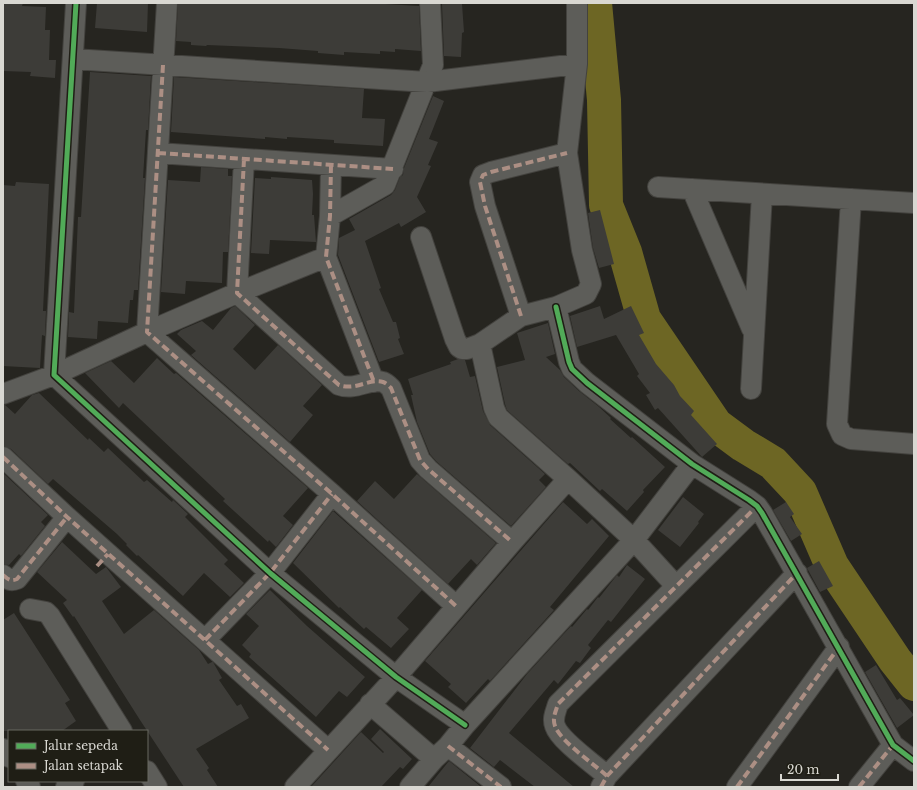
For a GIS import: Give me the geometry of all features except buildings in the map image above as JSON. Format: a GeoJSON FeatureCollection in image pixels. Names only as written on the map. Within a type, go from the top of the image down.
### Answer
{"type":"FeatureCollection","features":[{"type":"Feature","properties":{"kind":"street"},"geometry":{"type":"LineString","coordinates":[[54,375],[76,3]]}},
{"type":"Feature","properties":{"kind":"street"},"geometry":{"type":"LineString","coordinates":[[147,332],[167,3]]}},
{"type":"Feature","properties":{"kind":"street"},"geometry":{"type":"LineString","coordinates":[[330,216],[386,185],[433,65],[430,3]]}},
{"type":"Feature","properties":{"kind":"street"},"geometry":{"type":"LineString","coordinates":[[420,237],[454,339],[462,349],[480,344],[521,316],[556,307],[586,294],[591,284],[582,250],[568,153],[577,64],[577,3]]}},
{"type":"Feature","properties":{"kind":"street"},"geometry":{"type":"LineString","coordinates":[[73,59],[427,82],[577,64]]}},
{"type":"Feature","properties":{"kind":"street"},"geometry":{"type":"LineString","coordinates":[[158,153],[393,169]]}},
{"type":"Feature","properties":{"kind":"street"},"geometry":{"type":"LineString","coordinates":[[521,316],[485,206],[480,182],[483,175],[490,172],[568,153]]}},
{"type":"Feature","properties":{"kind":"street"},"geometry":{"type":"LineString","coordinates":[[237,293],[244,159]]}},
{"type":"Feature","properties":{"kind":"street"},"geometry":{"type":"LineString","coordinates":[[331,164],[330,216],[326,257],[374,382]]}},
{"type":"Feature","properties":{"kind":"street"},"geometry":{"type":"LineString","coordinates":[[658,187],[914,203]]}},
{"type":"Feature","properties":{"kind":"street"},"geometry":{"type":"LineString","coordinates":[[692,189],[754,332]]}},
{"type":"Feature","properties":{"kind":"street"},"geometry":{"type":"LineString","coordinates":[[751,389],[762,194]]}},
{"type":"Feature","properties":{"kind":"street"},"geometry":{"type":"LineString","coordinates":[[851,199],[837,424],[842,435],[851,439],[914,444]]}},
{"type":"Feature","properties":{"kind":"street"},"geometry":{"type":"LineString","coordinates":[[3,394],[54,375],[147,332],[326,257]]}},
{"type":"Feature","properties":{"kind":"street"},"geometry":{"type":"LineString","coordinates":[[237,293],[339,385],[352,387],[374,382],[384,382],[391,388],[420,460],[428,469],[512,542]]}},
{"type":"Feature","properties":{"kind":"street"},"geometry":{"type":"LineString","coordinates":[[556,307],[568,362],[572,369],[587,383],[692,464],[757,506],[797,573],[893,745],[914,761]]}},
{"type":"Feature","properties":{"kind":"street"},"geometry":{"type":"LineString","coordinates":[[147,332],[332,494],[456,606]]}},
{"type":"Feature","properties":{"kind":"street"},"geometry":{"type":"LineString","coordinates":[[480,344],[494,408],[498,417],[634,540],[676,586]]}},
{"type":"Feature","properties":{"kind":"street"},"geometry":{"type":"LineString","coordinates":[[54,375],[270,573],[396,677],[465,725]]}},
{"type":"Feature","properties":{"kind":"street"},"geometry":{"type":"LineString","coordinates":[[3,457],[67,517],[102,560],[205,640],[328,750]]}},
{"type":"Feature","properties":{"kind":"street"},"geometry":{"type":"LineString","coordinates":[[410,787],[634,540],[692,464]]}},
{"type":"Feature","properties":{"kind":"street"},"geometry":{"type":"LineString","coordinates":[[295,787],[396,677],[456,606],[568,479]]}},
{"type":"Feature","properties":{"kind":"street"},"geometry":{"type":"LineString","coordinates":[[205,640],[270,573],[332,494]]}},
{"type":"Feature","properties":{"kind":"street"},"geometry":{"type":"LineString","coordinates":[[757,506],[558,704],[554,716],[555,725],[562,738],[604,782],[797,573]]}},
{"type":"Feature","properties":{"kind":"street"},"geometry":{"type":"LineString","coordinates":[[3,575],[9,580],[13,581],[17,579],[67,517]]}},
{"type":"Feature","properties":{"kind":"street"},"geometry":{"type":"LineString","coordinates":[[30,609],[46,612],[50,616],[121,730]]}},
{"type":"Feature","properties":{"kind":"street"},"geometry":{"type":"LineString","coordinates":[[737,787],[839,647]]}},
{"type":"Feature","properties":{"kind":"street"},"geometry":{"type":"LineString","coordinates":[[370,704],[434,759]]}},
{"type":"Feature","properties":{"kind":"street"},"geometry":{"type":"LineString","coordinates":[[859,787],[893,745]]}},
{"type":"Feature","properties":{"kind":"street"},"geometry":{"type":"LineString","coordinates":[[448,746],[501,787]]}},
{"type":"Feature","properties":{"kind":"street"},"geometry":{"type":"LineString","coordinates":[[148,773],[157,787]]}},
{"type":"Feature","properties":{"kind":"waterway"},"geometry":{"type":"LineString","coordinates":[[595,3],[604,100],[606,205],[625,252],[644,319],[716,425],[743,445],[773,463],[800,492],[832,566],[895,660],[914,684]]}},
{"type":"Feature","properties":{"kind":"marked path"},"geometry":{"type":"LineString","coordinates":[[163,65],[147,332],[332,494],[456,606]]}},
{"type":"Feature","properties":{"kind":"marked path"},"geometry":{"type":"LineString","coordinates":[[158,153],[393,169]]}},
{"type":"Feature","properties":{"kind":"marked path"},"geometry":{"type":"LineString","coordinates":[[521,316],[485,206],[480,182],[483,175],[491,172],[567,153]]}},
{"type":"Feature","properties":{"kind":"marked path"},"geometry":{"type":"LineString","coordinates":[[244,159],[237,293],[339,385],[357,386],[378,381],[388,385],[391,388],[420,460],[428,469],[512,542]]}},
{"type":"Feature","properties":{"kind":"marked path"},"geometry":{"type":"LineString","coordinates":[[331,165],[330,216],[326,257],[374,382]]}},
{"type":"Feature","properties":{"kind":"marked path"},"geometry":{"type":"LineString","coordinates":[[3,457],[67,517],[328,750]]}},
{"type":"Feature","properties":{"kind":"marked path"},"geometry":{"type":"LineString","coordinates":[[205,640],[270,573],[332,494]]}},
{"type":"Feature","properties":{"kind":"marked path"},"geometry":{"type":"LineString","coordinates":[[607,776],[570,745],[558,732],[554,720],[558,704],[757,506]]}},
{"type":"Feature","properties":{"kind":"marked path"},"geometry":{"type":"LineString","coordinates":[[3,575],[11,580],[17,579],[67,517]]}},
{"type":"Feature","properties":{"kind":"marked path"},"geometry":{"type":"LineString","coordinates":[[97,566],[108,554]]}},
{"type":"Feature","properties":{"kind":"marked path"},"geometry":{"type":"LineString","coordinates":[[601,787],[607,776],[797,573]]}},
{"type":"Feature","properties":{"kind":"marked path"},"geometry":{"type":"LineString","coordinates":[[737,787],[839,647]]}},
{"type":"Feature","properties":{"kind":"marked path"},"geometry":{"type":"LineString","coordinates":[[859,787],[893,745]]}},
{"type":"Feature","properties":{"kind":"marked path"},"geometry":{"type":"LineString","coordinates":[[448,746],[501,787]]}},
{"type":"Feature","properties":{"kind":"cycle path"},"geometry":{"type":"LineString","coordinates":[[76,3],[54,375],[270,573],[396,677],[465,725]]}},
{"type":"Feature","properties":{"kind":"cycle path"},"geometry":{"type":"LineString","coordinates":[[556,307],[572,369],[587,383],[692,464],[757,506],[893,745],[914,761]]}}]}
